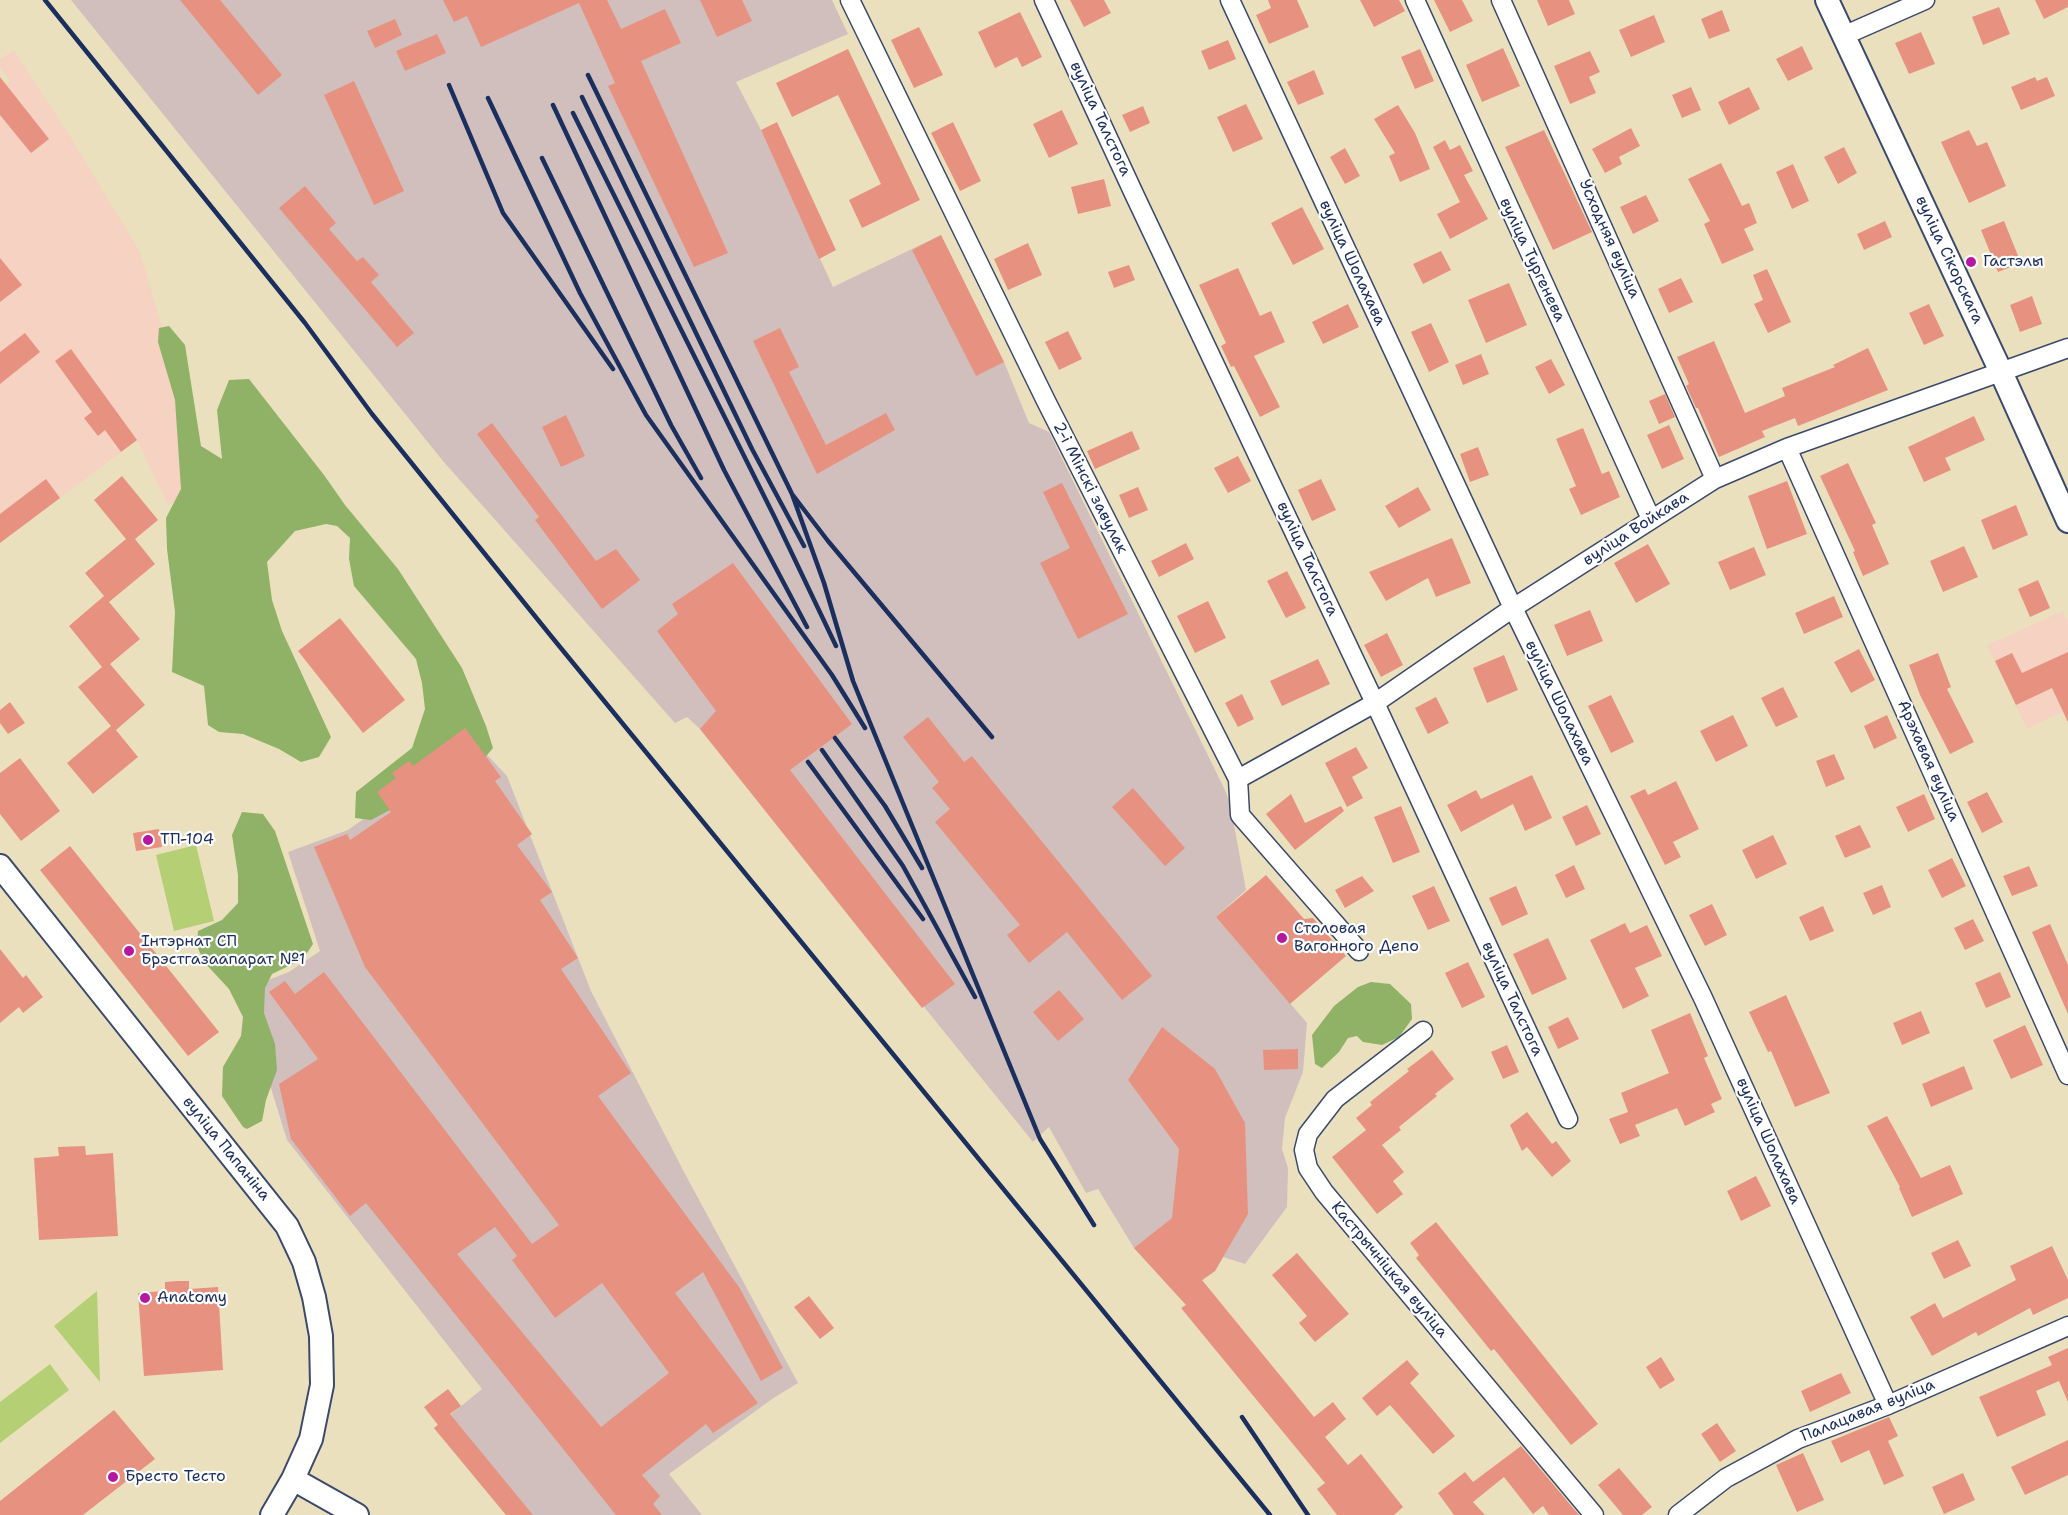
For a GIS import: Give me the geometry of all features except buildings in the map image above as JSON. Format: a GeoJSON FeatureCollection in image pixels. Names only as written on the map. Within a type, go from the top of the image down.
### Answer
{"type":"FeatureCollection","features":[{"type":"Feature","properties":{"kind":"street","name":"2-і Мінскі завулак"},"geometry":{"type":"LineString","coordinates":[[850,0],[1046,401],[1238,779],[1240,814],[1359,951]]}},
{"type":"Feature","properties":{"kind":"street","name":"вуліца Талстога"},"geometry":{"type":"LineString","coordinates":[[1044,0],[1568,1119]]}},
{"type":"Feature","properties":{"kind":"street","name":"вуліца Шолахава"},"geometry":{"type":"LineString","coordinates":[[1230,0],[1513,608],[1703,998],[1888,1405]]}},
{"type":"Feature","properties":{"kind":"street","name":"вуліца Тургенева"},"geometry":{"type":"LineString","coordinates":[[1415,0],[1651,519]]}},
{"type":"Feature","properties":{"kind":"street","name":"Усходняя вуліца"},"geometry":{"type":"LineString","coordinates":[[1501,0],[1715,478]]}},
{"type":"Feature","properties":{"kind":"street","name":"вуліца Сікорскага"},"geometry":{"type":"LineString","coordinates":[[1827,0],[2068,521]]}},
{"type":"Feature","properties":{"kind":"street"},"geometry":{"type":"LineString","coordinates":[[1843,36],[1925,0]]}},
{"type":"Feature","properties":{"kind":"street","name":"вуліца Войкава"},"geometry":{"type":"LineString","coordinates":[[1238,779],[1375,703],[1513,608],[1715,478],[1787,448],[2068,348]]}},
{"type":"Feature","properties":{"kind":"street","name":"Арэхавая вуліца"},"geometry":{"type":"LineString","coordinates":[[1787,448],[2068,1075]]}},
{"type":"Feature","properties":{"kind":"street","name":"вуліца Папаніна"},"geometry":{"type":"LineString","coordinates":[[0,866],[287,1226],[304,1262],[314,1297],[321,1336],[322,1385],[311,1439],[272,1515]]}},
{"type":"Feature","properties":{"kind":"street","name":"Кастрычніцкая вуліца"},"geometry":{"type":"LineString","coordinates":[[1423,1031],[1335,1099],[1308,1134],[1304,1150],[1308,1168],[1324,1192],[1594,1515]]}},
{"type":"Feature","properties":{"kind":"street","name":"Палацавая вуліца"},"geometry":{"type":"LineString","coordinates":[[1678,1515],[1726,1478],[1798,1439],[1888,1405],[2068,1326]]}},
{"type":"Feature","properties":{"kind":"street"},"geometry":{"type":"LineString","coordinates":[[292,1479],[357,1515]]}},
{"type":"Feature","properties":{"kind":"shaded area"},"geometry":{"type":"Polygon","coordinates":[[[71,0],[832,0],[848,34],[736,82],[761,130],[833,287],[941,235],[1004,362],[1029,423],[1049,432],[1224,788],[1230,803],[1246,890],[1216,917],[1307,1023],[1303,1072],[1285,1118],[1282,1149],[1288,1168],[1287,1207],[1245,1264],[1223,1257],[1215,1271],[1179,1297],[1134,1248],[1098,1189],[1086,1193],[1049,1127],[1033,1142],[700,729],[687,717],[675,723],[443,461],[71,0]]]}},
{"type":"Feature","properties":{"kind":"shaded area"},"geometry":{"type":"Polygon","coordinates":[[[14,50],[68,133],[140,252],[182,395],[191,495],[168,505],[137,440],[0,543],[0,90],[10,81],[0,68],[0,59],[14,50]]]}},
{"type":"Feature","properties":{"kind":"shaded area"},"geometry":{"type":"Polygon","coordinates":[[[2063,611],[2068,622],[2068,724],[2062,712],[2027,729],[1987,645],[2063,611]]]}},
{"type":"Feature","properties":{"kind":"shaded area"},"geometry":{"type":"Polygon","coordinates":[[[473,740],[507,776],[591,991],[684,1172],[798,1383],[772,1399],[669,1474],[702,1515],[506,1515],[434,1428],[482,1389],[287,1140],[254,1033],[263,982],[289,972],[320,951],[288,852],[348,830],[473,740]]]}},
{"type":"Feature","properties":{"kind":"green space"},"geometry":{"type":"Polygon","coordinates":[[[169,326],[185,345],[201,446],[222,459],[217,410],[229,380],[249,379],[345,505],[398,569],[462,668],[493,748],[482,761],[371,820],[355,818],[356,792],[412,748],[425,709],[416,659],[354,586],[349,559],[350,538],[337,526],[326,524],[295,531],[267,562],[272,600],[282,631],[331,737],[319,757],[301,762],[279,749],[243,734],[219,732],[208,725],[204,686],[172,672],[175,612],[167,549],[166,518],[181,489],[175,400],[158,342],[159,328],[169,326]]]}},
{"type":"Feature","properties":{"kind":"green space"},"geometry":{"type":"Polygon","coordinates":[[[242,812],[263,814],[275,831],[313,944],[303,959],[272,974],[265,988],[264,1013],[275,1044],[277,1070],[266,1100],[262,1121],[247,1129],[243,1127],[222,1096],[223,1067],[241,1036],[243,1017],[229,989],[204,962],[197,946],[198,931],[222,920],[238,903],[238,875],[232,835],[242,812]]]}},
{"type":"Feature","properties":{"kind":"green space"},"geometry":{"type":"Polygon","coordinates":[[[196,845],[214,921],[174,931],[156,855],[196,845]]]}},
{"type":"Feature","properties":{"kind":"green space"},"geometry":{"type":"Polygon","coordinates":[[[1371,982],[1390,984],[1411,1004],[1412,1019],[1399,1037],[1382,1045],[1363,1042],[1357,1036],[1348,1038],[1339,1052],[1322,1068],[1315,1064],[1312,1035],[1334,1006],[1358,987],[1371,982]]]}},
{"type":"Feature","properties":{"kind":"green space"},"geometry":{"type":"Polygon","coordinates":[[[97,1291],[100,1382],[54,1326],[97,1291]]]}},
{"type":"Feature","properties":{"kind":"green space"},"geometry":{"type":"Polygon","coordinates":[[[50,1364],[69,1390],[0,1443],[0,1402],[50,1364]]]}},
{"type":"Feature","properties":{"kind":"railway"},"geometry":{"type":"LineString","coordinates":[[45,0],[305,323],[372,414],[551,636],[1270,1515]]}},
{"type":"Feature","properties":{"kind":"railway"},"geometry":{"type":"LineString","coordinates":[[588,75],[792,494],[828,541],[992,737]]}},
{"type":"Feature","properties":{"kind":"railway"},"geometry":{"type":"LineString","coordinates":[[449,85],[503,213],[613,369]]}},
{"type":"Feature","properties":{"kind":"railway"},"geometry":{"type":"LineString","coordinates":[[582,97],[752,449],[804,546]]}},
{"type":"Feature","properties":{"kind":"railway"},"geometry":{"type":"LineString","coordinates":[[488,98],[580,293],[646,415],[832,675],[865,728]]}},
{"type":"Feature","properties":{"kind":"railway"},"geometry":{"type":"LineString","coordinates":[[553,105],[724,470],[807,627]]}},
{"type":"Feature","properties":{"kind":"railway"},"geometry":{"type":"LineString","coordinates":[[573,113],[775,518],[836,646]]}},
{"type":"Feature","properties":{"kind":"railway"},"geometry":{"type":"LineString","coordinates":[[542,158],[671,425],[701,478]]}},
{"type":"Feature","properties":{"kind":"railway"},"geometry":{"type":"LineString","coordinates":[[792,494],[824,583],[853,681],[1040,1139],[1094,1225]]}},
{"type":"Feature","properties":{"kind":"railway"},"geometry":{"type":"LineString","coordinates":[[835,738],[885,806],[922,868]]}},
{"type":"Feature","properties":{"kind":"railway"},"geometry":{"type":"LineString","coordinates":[[822,750],[903,866],[975,997]]}},
{"type":"Feature","properties":{"kind":"railway"},"geometry":{"type":"LineString","coordinates":[[808,762],[923,919]]}},
{"type":"Feature","properties":{"kind":"railway"},"geometry":{"type":"LineString","coordinates":[[1242,1417],[1308,1515]]}},
{"type":"Feature","properties":{"kind":"place","name":"Гастэлы"},"geometry":{"type":"Point","coordinates":[1971,262]}},
{"type":"Feature","properties":{"kind":"place","name":"ТП-104"},"geometry":{"type":"Point","coordinates":[148,840]}},
{"type":"Feature","properties":{"kind":"place","name":"Столовая Вагонного Депо"},"geometry":{"type":"Point","coordinates":[1282,938]}},
{"type":"Feature","properties":{"kind":"place","name":"Інтэрнат СП Брэстгазаапарат №1"},"geometry":{"type":"Point","coordinates":[129,951]}},
{"type":"Feature","properties":{"kind":"place","name":"Anatomy"},"geometry":{"type":"Point","coordinates":[145,1298]}},
{"type":"Feature","properties":{"kind":"place","name":"Бресто Тесто"},"geometry":{"type":"Point","coordinates":[113,1477]}}]}
